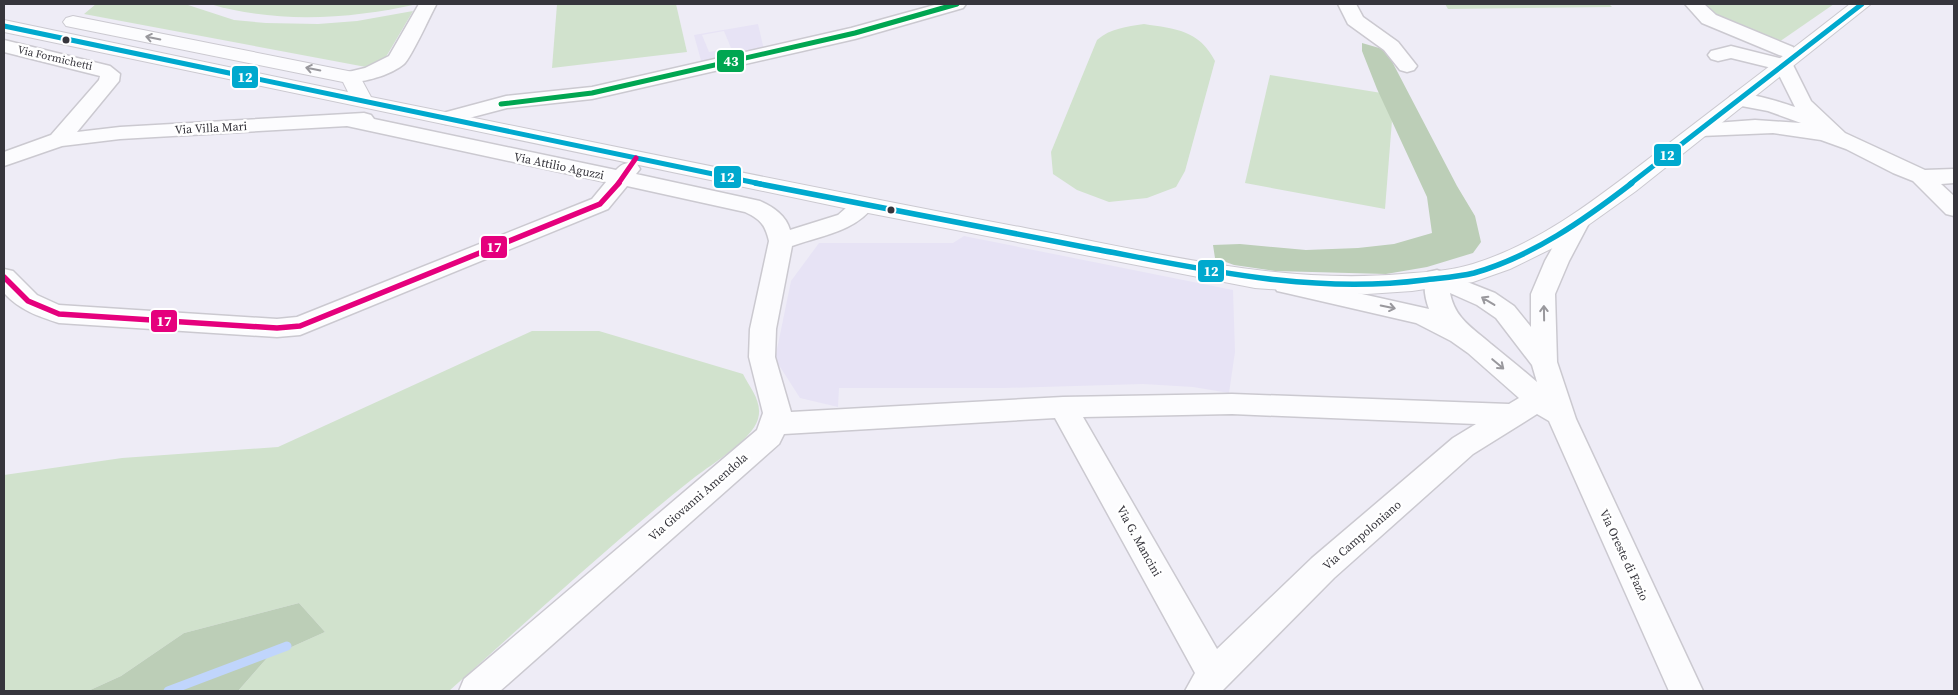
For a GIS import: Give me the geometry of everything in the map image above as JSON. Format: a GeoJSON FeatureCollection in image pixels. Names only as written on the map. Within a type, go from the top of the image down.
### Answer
{"type":"FeatureCollection","features":[{"type":"Feature","properties":{"kind":"street"},"geometry":{"type":"LineString","coordinates":[[446,118],[506,102],[592,93],[855,33],[957,4]]}},
{"type":"Feature","properties":{"kind":"street"},"geometry":{"type":"LineString","coordinates":[[1347,4],[1355,20],[1392,46],[1408,66]]}},
{"type":"Feature","properties":{"kind":"street"},"geometry":{"type":"LineString","coordinates":[[1694,4],[1709,19],[1790,60]]}},
{"type":"Feature","properties":{"kind":"street"},"geometry":{"type":"LineString","coordinates":[[1255,279],[1306,285],[1364,286],[1403,284],[1472,273],[1528,253],[1576,224],[1701,130],[1862,4]]}},
{"type":"Feature","properties":{"kind":"street"},"geometry":{"type":"LineString","coordinates":[[4,8],[352,77],[371,73],[397,60],[427,5]]}},
{"type":"Feature","properties":{"kind":"street"},"geometry":{"type":"LineString","coordinates":[[4,26],[863,205],[1255,279],[1423,316],[1460,334]]}},
{"type":"Feature","properties":{"kind":"street","name":"Via Formichetti"},"geometry":{"type":"LineString","coordinates":[[4,46],[103,70],[110,74],[109,81],[59,140]]}},
{"type":"Feature","properties":{"kind":"street"},"geometry":{"type":"LineString","coordinates":[[1718,55],[1731,52],[1790,60]]}},
{"type":"Feature","properties":{"kind":"street"},"geometry":{"type":"LineString","coordinates":[[1790,60],[1797,98],[1812,117],[1844,140]]}},
{"type":"Feature","properties":{"kind":"street"},"geometry":{"type":"LineString","coordinates":[[352,77],[362,101]]}},
{"type":"Feature","properties":{"kind":"street"},"geometry":{"type":"LineString","coordinates":[[1738,100],[1772,106],[1822,124]]}},
{"type":"Feature","properties":{"kind":"street"},"geometry":{"type":"LineString","coordinates":[[1738,100],[1766,116],[1798,130]]}},
{"type":"Feature","properties":{"kind":"street","name":"Via Villa Mari"},"geometry":{"type":"LineString","coordinates":[[4,159],[59,140],[120,133],[347,120],[422,113]]}},
{"type":"Feature","properties":{"kind":"street","name":"Via Attilio Aguzzi"},"geometry":{"type":"LineString","coordinates":[[347,120],[621,180],[752,206],[768,214],[777,224],[781,241]]}},
{"type":"Feature","properties":{"kind":"street"},"geometry":{"type":"LineString","coordinates":[[1701,130],[1740,126],[1777,126],[1818,132],[1844,140],[1921,176],[1954,210]]}},
{"type":"Feature","properties":{"kind":"street"},"geometry":{"type":"LineString","coordinates":[[4,277],[25,300],[38,308],[60,314],[277,328],[300,326],[600,204],[621,180],[636,158]]}},
{"type":"Feature","properties":{"kind":"street"},"geometry":{"type":"LineString","coordinates":[[1921,176],[1954,176]]}},
{"type":"Feature","properties":{"kind":"street"},"geometry":{"type":"LineString","coordinates":[[863,205],[846,220],[781,241],[764,329],[762,357],[777,412],[773,424],[1063,407],[1232,404],[1527,407],[1562,420]]}},
{"type":"Feature","properties":{"kind":"street"},"geometry":{"type":"LineString","coordinates":[[1544,362],[1543,294],[1576,224]]}},
{"type":"Feature","properties":{"kind":"street"},"geometry":{"type":"LineString","coordinates":[[1437,278],[1437,298],[1443,315],[1527,407]]}},
{"type":"Feature","properties":{"kind":"street"},"geometry":{"type":"LineString","coordinates":[[1437,278],[1486,298],[1505,312],[1544,362]]}},
{"type":"Feature","properties":{"kind":"street","name":"Via Oreste di Fazio"},"geometry":{"type":"LineString","coordinates":[[1544,362],[1562,420],[1686,691]]}},
{"type":"Feature","properties":{"kind":"street","name":"Via G. Mancini"},"geometry":{"type":"LineString","coordinates":[[1063,407],[1208,683]]}},
{"type":"Feature","properties":{"kind":"street","name":"Via Campoloniano"},"geometry":{"type":"LineString","coordinates":[[1208,683],[1323,568],[1463,446],[1527,407]]}},
{"type":"Feature","properties":{"kind":"street","name":"Via Giovanni Amendola"},"geometry":{"type":"LineString","coordinates":[[476,691],[769,436],[773,424]]}},
{"type":"Feature","properties":{"kind":"shaded area"},"geometry":{"type":"Polygon","coordinates":[[[758,24],[764,50],[702,64],[694,35],[758,24]],[[724,31],[702,35],[709,52],[731,48],[724,31]]]}},
{"type":"Feature","properties":{"kind":"shaded area"},"geometry":{"type":"Polygon","coordinates":[[[964,236],[1233,290],[1235,352],[1229,393],[1193,387],[1143,384],[1005,388],[839,388],[838,407],[800,398],[775,359],[791,281],[819,243],[953,243],[964,236]]]}},
{"type":"Feature","properties":{"kind":"green space"},"geometry":{"type":"Polygon","coordinates":[[[96,4],[185,4],[234,20],[266,23],[318,24],[357,21],[413,11],[383,62],[366,67],[84,14],[96,4]]]}},
{"type":"Feature","properties":{"kind":"green space"},"geometry":{"type":"Polygon","coordinates":[[[210,4],[418,4],[340,16],[288,17],[261,15],[210,4]]]}},
{"type":"Feature","properties":{"kind":"green space"},"geometry":{"type":"Polygon","coordinates":[[[557,4],[676,4],[687,52],[552,68],[557,4]]]}},
{"type":"Feature","properties":{"kind":"green space"},"geometry":{"type":"Polygon","coordinates":[[[1445,4],[1609,4],[1612,7],[1448,9],[1445,4]]]}},
{"type":"Feature","properties":{"kind":"green space"},"geometry":{"type":"Polygon","coordinates":[[[1705,4],[1834,4],[1779,42],[1719,18],[1705,4]]]}},
{"type":"Feature","properties":{"kind":"green space"},"geometry":{"type":"Polygon","coordinates":[[[1144,24],[1176,30],[1194,37],[1209,51],[1215,61],[1185,171],[1176,187],[1147,198],[1109,202],[1077,190],[1053,174],[1051,152],[1097,40],[1113,30],[1144,24]]]}},
{"type":"Feature","properties":{"kind":"green space"},"geometry":{"type":"Polygon","coordinates":[[[1362,43],[1386,50],[1457,186],[1475,216],[1481,242],[1473,253],[1427,267],[1386,274],[1275,271],[1234,265],[1215,258],[1213,245],[1240,244],[1306,250],[1358,248],[1394,244],[1432,233],[1427,197],[1377,89],[1362,51],[1362,43]]]}},
{"type":"Feature","properties":{"kind":"green space"},"geometry":{"type":"Polygon","coordinates":[[[1270,75],[1394,95],[1385,209],[1245,183],[1270,75]]]}},
{"type":"Feature","properties":{"kind":"green space"},"geometry":{"type":"Polygon","coordinates":[[[532,331],[599,331],[743,374],[759,407],[758,419],[748,435],[740,443],[632,529],[449,691],[238,691],[267,658],[325,632],[299,603],[184,633],[121,676],[88,691],[4,691],[4,475],[122,458],[278,447],[532,331]]]}},
{"type":"Feature","properties":{"kind":"green space"},"geometry":{"type":"Polygon","coordinates":[[[299,603],[325,632],[267,658],[238,691],[88,691],[121,676],[184,633],[299,603]]]}},
{"type":"Feature","properties":{"kind":"waterway"},"geometry":{"type":"LineString","coordinates":[[168,691],[287,646]]}},
{"type":"Feature","properties":{"kind":"transit line","name":"43"},"geometry":{"type":"LineString","coordinates":[[501,104],[592,93],[855,33],[957,4]]}},
{"type":"Feature","properties":{"kind":"transit line","name":"12"},"geometry":{"type":"LineString","coordinates":[[4,26],[863,205],[1255,279],[1300,283],[1367,285],[1412,282],[1473,273],[1501,263],[1554,237],[1627,186],[1862,4]]}},
{"type":"Feature","properties":{"kind":"transit line","name":"17"},"geometry":{"type":"LineString","coordinates":[[4,277],[28,301],[59,314],[277,328],[300,326],[600,204],[621,180],[636,158]]}}]}
